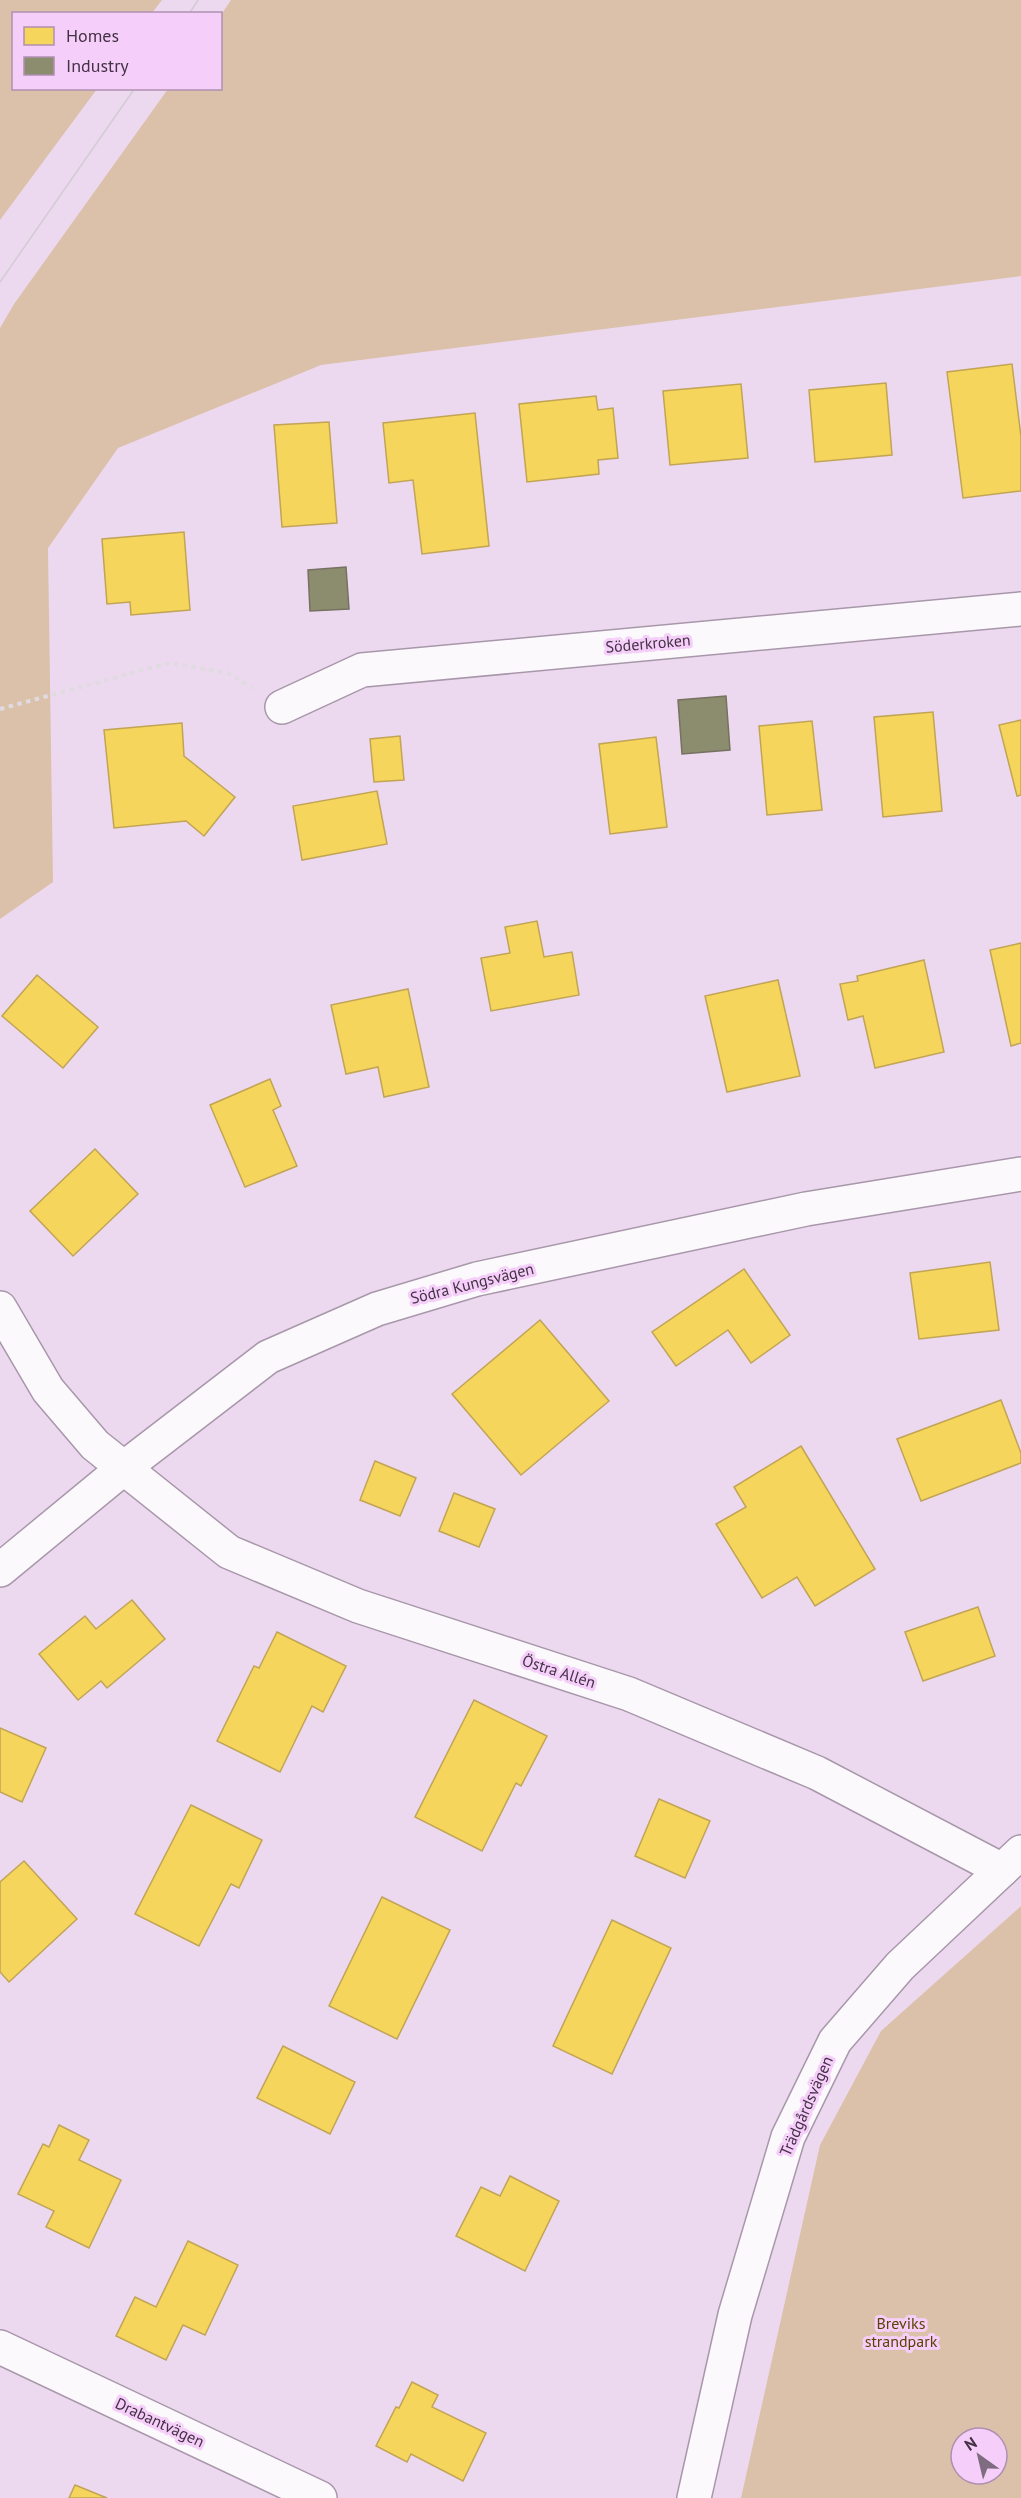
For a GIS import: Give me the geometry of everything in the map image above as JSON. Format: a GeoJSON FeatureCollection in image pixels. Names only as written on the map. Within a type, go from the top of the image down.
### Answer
{"type":"FeatureCollection","features":[{"type":"Feature","properties":{"kind":"street","name":"Söderkroken"},"geometry":{"type":"LineString","coordinates":[[282,707],[362,670],[1021,609]]}},
{"type":"Feature","properties":{"kind":"street","name":"Södra Kungsvägen"},"geometry":{"type":"LineString","coordinates":[[0,1570],[125,1467],[268,1357],[377,1309],[477,1279],[806,1209],[1021,1174]]}},
{"type":"Feature","properties":{"kind":"street","name":"Östra Allén"},"geometry":{"type":"LineString","coordinates":[[0,1308],[48,1390],[95,1445],[229,1552],[358,1606],[629,1694],[818,1773],[1012,1861]]}},
{"type":"Feature","properties":{"kind":"street","name":"Trädgårdsvägen"},"geometry":{"type":"LineString","coordinates":[[694,2498],[735,2315],[785,2148],[835,2041],[900,1966],[1012,1861]]}},
{"type":"Feature","properties":{"kind":"street","name":"Drabantvägen"},"geometry":{"type":"LineString","coordinates":[[0,2347],[320,2498]]}},
{"type":"Feature","properties":{"kind":"path"},"geometry":{"type":"LineString","coordinates":[[0,709],[169,663],[228,673],[282,707]]}},
{"type":"Feature","properties":{"kind":"green space"},"geometry":{"type":"Polygon","coordinates":[[[0,0],[162,0],[153,12],[12,12],[12,90],[96,90],[0,220],[0,0]]]}},
{"type":"Feature","properties":{"kind":"green space"},"geometry":{"type":"Polygon","coordinates":[[[231,0],[1021,0],[1021,276],[321,365],[118,448],[48,548],[53,882],[0,919],[0,328],[14,304],[167,90],[222,90],[222,14],[231,0]]]}},
{"type":"Feature","properties":{"kind":"green space","name":"Breviks strandpark"},"geometry":{"type":"Polygon","coordinates":[[[1021,1906],[1021,2498],[741,2498],[820,2145],[881,2031],[1021,1906]]]}},
{"type":"Feature","properties":{"kind":"building: Homes"},"geometry":{"type":"Polygon","coordinates":[[[1012,364],[1021,437],[1021,491],[963,498],[947,372],[1012,364]]]}},
{"type":"Feature","properties":{"kind":"building: Homes"},"geometry":{"type":"Polygon","coordinates":[[[886,383],[892,455],[815,462],[809,390],[886,383]]]}},
{"type":"Feature","properties":{"kind":"building: Homes"},"geometry":{"type":"Polygon","coordinates":[[[741,384],[748,458],[670,465],[663,391],[741,384]]]}},
{"type":"Feature","properties":{"kind":"building: Homes"},"geometry":{"type":"Polygon","coordinates":[[[596,396],[598,410],[613,408],[618,458],[598,460],[599,474],[527,482],[519,404],[596,396]]]}},
{"type":"Feature","properties":{"kind":"building: Homes"},"geometry":{"type":"Polygon","coordinates":[[[475,413],[489,546],[422,554],[413,480],[389,483],[383,423],[475,413]]]}},
{"type":"Feature","properties":{"kind":"building: Homes"},"geometry":{"type":"Polygon","coordinates":[[[329,422],[337,523],[282,527],[274,425],[329,422]]]}},
{"type":"Feature","properties":{"kind":"building: Homes"},"geometry":{"type":"Polygon","coordinates":[[[184,532],[190,610],[131,615],[130,602],[107,604],[102,539],[184,532]]]}},
{"type":"Feature","properties":{"kind":"building: Homes"},"geometry":{"type":"Polygon","coordinates":[[[933,712],[942,811],[883,817],[874,717],[933,712]]]}},
{"type":"Feature","properties":{"kind":"building: Homes"},"geometry":{"type":"Polygon","coordinates":[[[1021,720],[1021,795],[1017,796],[999,725],[1021,720]]]}},
{"type":"Feature","properties":{"kind":"building: Homes"},"geometry":{"type":"Polygon","coordinates":[[[812,721],[822,810],[767,815],[759,726],[812,721]]]}},
{"type":"Feature","properties":{"kind":"building: Homes"},"geometry":{"type":"Polygon","coordinates":[[[182,723],[184,756],[235,797],[204,836],[186,821],[114,828],[104,730],[182,723]]]}},
{"type":"Feature","properties":{"kind":"building: Homes"},"geometry":{"type":"Polygon","coordinates":[[[400,736],[404,780],[374,782],[370,739],[400,736]]]}},
{"type":"Feature","properties":{"kind":"building: Homes"},"geometry":{"type":"Polygon","coordinates":[[[656,737],[667,827],[610,834],[599,744],[656,737]]]}},
{"type":"Feature","properties":{"kind":"building: Homes"},"geometry":{"type":"Polygon","coordinates":[[[377,791],[387,844],[302,860],[293,806],[377,791]]]}},
{"type":"Feature","properties":{"kind":"building: Homes"},"geometry":{"type":"Polygon","coordinates":[[[537,921],[544,957],[572,952],[579,995],[491,1011],[481,958],[510,953],[505,927],[537,921]]]}},
{"type":"Feature","properties":{"kind":"building: Homes"},"geometry":{"type":"Polygon","coordinates":[[[1021,943],[1021,1043],[1011,1046],[990,950],[1021,943]]]}},
{"type":"Feature","properties":{"kind":"building: Homes"},"geometry":{"type":"Polygon","coordinates":[[[924,960],[944,1052],[875,1068],[863,1016],[848,1020],[840,984],[858,981],[857,976],[924,960]]]}},
{"type":"Feature","properties":{"kind":"building: Homes"},"geometry":{"type":"Polygon","coordinates":[[[37,975],[98,1027],[63,1068],[2,1016],[37,975]]]}},
{"type":"Feature","properties":{"kind":"building: Homes"},"geometry":{"type":"Polygon","coordinates":[[[778,980],[800,1076],[727,1092],[705,996],[778,980]]]}},
{"type":"Feature","properties":{"kind":"building: Homes"},"geometry":{"type":"Polygon","coordinates":[[[408,989],[429,1087],[384,1097],[378,1067],[346,1074],[331,1005],[408,989]]]}},
{"type":"Feature","properties":{"kind":"building: Homes"},"geometry":{"type":"Polygon","coordinates":[[[270,1079],[281,1106],[273,1110],[297,1166],[245,1187],[210,1105],[270,1079]]]}},
{"type":"Feature","properties":{"kind":"building: Homes"},"geometry":{"type":"Polygon","coordinates":[[[95,1149],[138,1194],[73,1256],[30,1211],[95,1149]]]}},
{"type":"Feature","properties":{"kind":"building: Homes"},"geometry":{"type":"Polygon","coordinates":[[[990,1262],[999,1330],[919,1339],[910,1273],[990,1262]]]}},
{"type":"Feature","properties":{"kind":"building: Homes"},"geometry":{"type":"Polygon","coordinates":[[[744,1269],[790,1335],[751,1363],[728,1330],[676,1366],[652,1332],[744,1269]]]}},
{"type":"Feature","properties":{"kind":"building: Homes"},"geometry":{"type":"Polygon","coordinates":[[[540,1320],[609,1401],[521,1475],[452,1394],[540,1320]]]}},
{"type":"Feature","properties":{"kind":"building: Homes"},"geometry":{"type":"Polygon","coordinates":[[[1001,1400],[1021,1453],[1021,1463],[921,1501],[897,1439],[1001,1400]]]}},
{"type":"Feature","properties":{"kind":"building: Homes"},"geometry":{"type":"Polygon","coordinates":[[[801,1446],[875,1569],[815,1606],[797,1577],[762,1598],[716,1524],[746,1507],[734,1487],[801,1446]]]}},
{"type":"Feature","properties":{"kind":"building: Homes"},"geometry":{"type":"Polygon","coordinates":[[[375,1461],[416,1478],[400,1516],[360,1500],[375,1461]]]}},
{"type":"Feature","properties":{"kind":"building: Homes"},"geometry":{"type":"Polygon","coordinates":[[[454,1493],[495,1509],[479,1547],[439,1531],[454,1493]]]}},
{"type":"Feature","properties":{"kind":"building: Homes"},"geometry":{"type":"Polygon","coordinates":[[[132,1600],[165,1639],[107,1688],[101,1681],[78,1700],[39,1654],[85,1616],[96,1629],[132,1600]]]}},
{"type":"Feature","properties":{"kind":"building: Homes"},"geometry":{"type":"Polygon","coordinates":[[[978,1607],[995,1656],[923,1681],[905,1632],[978,1607]]]}},
{"type":"Feature","properties":{"kind":"building: Homes"},"geometry":{"type":"Polygon","coordinates":[[[277,1632],[346,1666],[323,1712],[312,1706],[280,1772],[217,1741],[254,1666],[259,1668],[277,1632]]]}},
{"type":"Feature","properties":{"kind":"building: Homes"},"geometry":{"type":"Polygon","coordinates":[[[474,1700],[547,1736],[521,1786],[516,1783],[482,1851],[415,1817],[474,1700]]]}},
{"type":"Feature","properties":{"kind":"building: Homes"},"geometry":{"type":"Polygon","coordinates":[[[0,1728],[46,1748],[22,1802],[0,1792],[0,1728]]]}},
{"type":"Feature","properties":{"kind":"building: Homes"},"geometry":{"type":"Polygon","coordinates":[[[659,1799],[710,1821],[685,1878],[635,1856],[659,1799]]]}},
{"type":"Feature","properties":{"kind":"building: Homes"},"geometry":{"type":"Polygon","coordinates":[[[191,1805],[262,1840],[239,1888],[231,1884],[199,1946],[135,1914],[191,1805]]]}},
{"type":"Feature","properties":{"kind":"building: Homes"},"geometry":{"type":"Polygon","coordinates":[[[24,1861],[77,1919],[9,1982],[0,1972],[0,1882],[24,1861]]]}},
{"type":"Feature","properties":{"kind":"building: Homes"},"geometry":{"type":"Polygon","coordinates":[[[382,1897],[450,1930],[397,2039],[329,2006],[382,1897]]]}},
{"type":"Feature","properties":{"kind":"building: Homes"},"geometry":{"type":"Polygon","coordinates":[[[612,1920],[671,1948],[612,2074],[553,2046],[612,1920]]]}},
{"type":"Feature","properties":{"kind":"building: Homes"},"geometry":{"type":"Polygon","coordinates":[[[283,2046],[355,2082],[330,2134],[257,2098],[283,2046]]]}},
{"type":"Feature","properties":{"kind":"building: Homes"},"geometry":{"type":"Polygon","coordinates":[[[59,2125],[89,2140],[79,2160],[121,2180],[89,2248],[46,2227],[54,2211],[18,2194],[43,2144],[49,2147],[59,2125]]]}},
{"type":"Feature","properties":{"kind":"building: Homes"},"geometry":{"type":"Polygon","coordinates":[[[510,2176],[559,2201],[525,2271],[456,2236],[481,2187],[500,2196],[510,2176]]]}},
{"type":"Feature","properties":{"kind":"building: Homes"},"geometry":{"type":"Polygon","coordinates":[[[188,2241],[238,2265],[205,2335],[183,2325],[166,2360],[116,2336],[135,2297],[156,2307],[188,2241]]]}},
{"type":"Feature","properties":{"kind":"building: Homes"},"geometry":{"type":"Polygon","coordinates":[[[412,2382],[438,2395],[432,2407],[486,2433],[463,2481],[411,2454],[407,2462],[376,2446],[412,2382]]]}},
{"type":"Feature","properties":{"kind":"building: Homes"},"geometry":{"type":"Polygon","coordinates":[[[75,2485],[107,2498],[69,2498],[75,2485]]]}},
{"type":"Feature","properties":{"kind":"building: Industry"},"geometry":{"type":"Polygon","coordinates":[[[346,567],[349,609],[310,611],[308,570],[346,567]]]}},
{"type":"Feature","properties":{"kind":"building: Industry"},"geometry":{"type":"Polygon","coordinates":[[[726,696],[730,750],[682,754],[678,700],[726,696]]]}},
{"type":"Feature","properties":{"kind":"tram line"},"geometry":{"type":"LineString","coordinates":[[190,12],[198,0]]}},
{"type":"Feature","properties":{"kind":"tram line"},"geometry":{"type":"LineString","coordinates":[[0,282],[134,90]]}}]}
